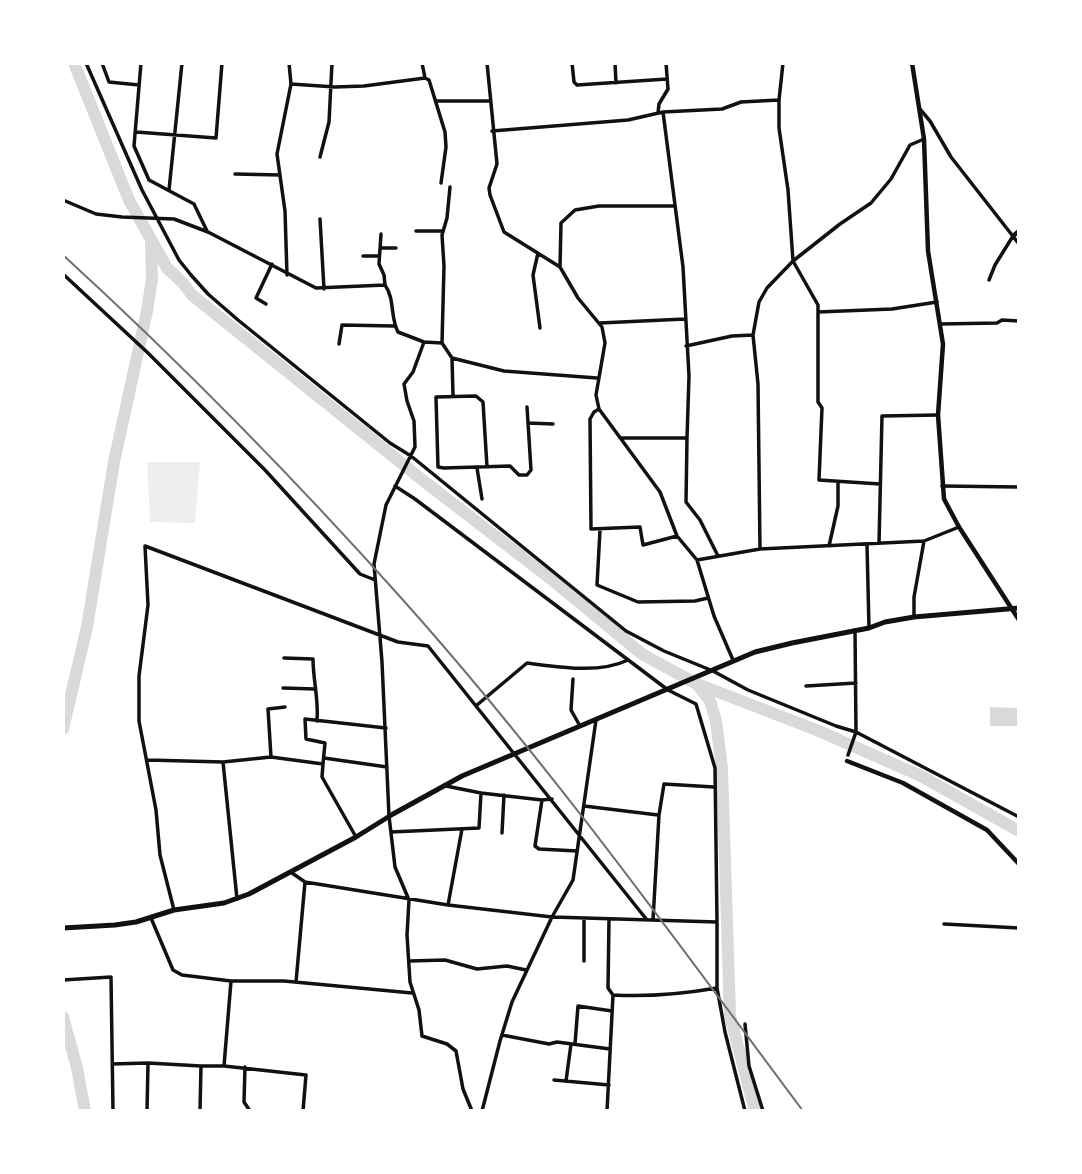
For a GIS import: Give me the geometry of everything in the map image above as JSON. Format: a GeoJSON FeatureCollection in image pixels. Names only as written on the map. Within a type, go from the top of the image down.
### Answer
{"type":"FeatureCollection","features":[{"type":"Feature","properties":{"kind":"main road"},"geometry":{"type":"LineString","coordinates":[[63,928],[115,925],[237,898],[292,873],[443,785],[515,752],[755,652],[914,617],[1019,608]]}},
{"type":"Feature","properties":{"kind":"street"},"geometry":{"type":"LineString","coordinates":[[86,63],[142,190],[179,260],[208,294],[390,443],[626,631],[748,690],[855,734],[1019,817]]}},
{"type":"Feature","properties":{"kind":"street"},"geometry":{"type":"LineString","coordinates":[[102,63],[110,82],[139,85]]}},
{"type":"Feature","properties":{"kind":"street"},"geometry":{"type":"LineString","coordinates":[[141,63],[134,146],[149,180],[194,204],[208,232]]}},
{"type":"Feature","properties":{"kind":"street"},"geometry":{"type":"LineString","coordinates":[[169,190],[182,63]]}},
{"type":"Feature","properties":{"kind":"street"},"geometry":{"type":"LineString","coordinates":[[136,132],[216,138],[222,63]]}},
{"type":"Feature","properties":{"kind":"street"},"geometry":{"type":"LineString","coordinates":[[287,275],[285,211],[277,154],[291,84],[289,63]]}},
{"type":"Feature","properties":{"kind":"street"},"geometry":{"type":"LineString","coordinates":[[320,157],[329,122],[332,63]]}},
{"type":"Feature","properties":{"kind":"street"},"geometry":{"type":"LineString","coordinates":[[422,63],[445,132],[446,147],[441,183]]}},
{"type":"Feature","properties":{"kind":"street"},"geometry":{"type":"LineString","coordinates":[[487,63],[497,164],[489,188],[505,232],[560,267],[579,298],[600,323],[605,343],[597,378],[599,409],[660,492],[677,536],[697,560],[708,598],[733,661]]}},
{"type":"Feature","properties":{"kind":"street"},"geometry":{"type":"LineString","coordinates":[[572,63],[573,82],[578,85],[667,79]]}},
{"type":"Feature","properties":{"kind":"street"},"geometry":{"type":"LineString","coordinates":[[615,63],[616,83]]}},
{"type":"Feature","properties":{"kind":"street"},"geometry":{"type":"LineString","coordinates":[[666,63],[667,89],[659,104],[683,267],[689,376],[686,502],[700,520],[718,556]]}},
{"type":"Feature","properties":{"kind":"street"},"geometry":{"type":"LineString","coordinates":[[783,63],[779,128],[788,190],[793,261],[814,296],[818,312],[818,402],[822,408],[819,480],[880,484]]}},
{"type":"Feature","properties":{"kind":"street"},"geometry":{"type":"LineString","coordinates":[[912,63],[924,138],[928,251],[943,344],[938,415],[944,499],[1019,620]]}},
{"type":"Feature","properties":{"kind":"street"},"geometry":{"type":"LineString","coordinates":[[291,84],[363,86],[425,78]]}},
{"type":"Feature","properties":{"kind":"street"},"geometry":{"type":"LineString","coordinates":[[492,131],[628,120],[661,113],[722,109],[741,102],[779,100]]}},
{"type":"Feature","properties":{"kind":"street"},"geometry":{"type":"LineString","coordinates":[[436,101],[490,102]]}},
{"type":"Feature","properties":{"kind":"street"},"geometry":{"type":"LineString","coordinates":[[918,106],[951,157],[1019,244]]}},
{"type":"Feature","properties":{"kind":"street"},"geometry":{"type":"LineString","coordinates":[[760,549],[758,384],[753,335],[759,302],[767,288],[793,261],[871,203],[891,179],[910,145],[924,138]]}},
{"type":"Feature","properties":{"kind":"street"},"geometry":{"type":"LineString","coordinates":[[235,174],[280,175]]}},
{"type":"Feature","properties":{"kind":"street"},"geometry":{"type":"LineString","coordinates":[[450,187],[443,231],[442,343],[452,358],[453,395]]}},
{"type":"Feature","properties":{"kind":"street"},"geometry":{"type":"LineString","coordinates":[[63,201],[96,214],[174,219],[208,232],[316,288],[385,285]]}},
{"type":"Feature","properties":{"kind":"street"},"geometry":{"type":"LineString","coordinates":[[560,267],[561,223],[575,210],[599,206],[673,206]]}},
{"type":"Feature","properties":{"kind":"street"},"geometry":{"type":"LineString","coordinates":[[320,219],[324,289]]}},
{"type":"Feature","properties":{"kind":"street"},"geometry":{"type":"LineString","coordinates":[[416,231],[443,231]]}},
{"type":"Feature","properties":{"kind":"street"},"geometry":{"type":"LineString","coordinates":[[989,280],[995,265],[1019,231]]}},
{"type":"Feature","properties":{"kind":"street"},"geometry":{"type":"LineString","coordinates":[[381,234],[379,264],[390,292],[394,326],[398,332],[424,342],[442,343]]}},
{"type":"Feature","properties":{"kind":"street"},"geometry":{"type":"LineString","coordinates":[[380,248],[396,248]]}},
{"type":"Feature","properties":{"kind":"street"},"geometry":{"type":"LineString","coordinates":[[538,253],[533,275],[540,328]]}},
{"type":"Feature","properties":{"kind":"street"},"geometry":{"type":"LineString","coordinates":[[363,256],[380,256]]}},
{"type":"Feature","properties":{"kind":"street"},"geometry":{"type":"LineString","coordinates":[[266,304],[256,298],[272,264]]}},
{"type":"Feature","properties":{"kind":"street"},"geometry":{"type":"LineString","coordinates":[[63,274],[148,353],[276,481],[360,575],[375,579]]}},
{"type":"Feature","properties":{"kind":"street"},"geometry":{"type":"LineString","coordinates":[[818,312],[892,309],[937,302]]}},
{"type":"Feature","properties":{"kind":"street"},"geometry":{"type":"LineString","coordinates":[[600,323],[685,319]]}},
{"type":"Feature","properties":{"kind":"street"},"geometry":{"type":"LineString","coordinates":[[940,324],[1019,321]]}},
{"type":"Feature","properties":{"kind":"street"},"geometry":{"type":"LineString","coordinates":[[339,344],[342,325],[394,326]]}},
{"type":"Feature","properties":{"kind":"street"},"geometry":{"type":"LineString","coordinates":[[686,346],[753,335]]}},
{"type":"Feature","properties":{"kind":"street"},"geometry":{"type":"LineString","coordinates":[[424,342],[413,372],[404,384],[414,421],[415,447],[386,505],[374,564],[386,728],[388,816],[395,867],[409,900],[407,935],[412,993],[419,1010],[422,1036],[447,1044],[456,1051],[463,1089],[472,1111]]}},
{"type":"Feature","properties":{"kind":"street"},"geometry":{"type":"LineString","coordinates":[[452,358],[504,371],[597,378]]}},
{"type":"Feature","properties":{"kind":"street"},"geometry":{"type":"LineString","coordinates":[[487,467],[484,402],[476,396],[436,397],[438,467],[477,468],[510,466],[519,475],[527,475],[531,470],[527,407]]}},
{"type":"Feature","properties":{"kind":"street"},"geometry":{"type":"LineString","coordinates":[[599,409],[590,419],[591,529],[640,527],[643,545],[677,536]]}},
{"type":"Feature","properties":{"kind":"street"},"geometry":{"type":"LineString","coordinates":[[879,543],[882,416],[938,415]]}},
{"type":"Feature","properties":{"kind":"street"},"geometry":{"type":"LineString","coordinates":[[528,424],[553,424]]}},
{"type":"Feature","properties":{"kind":"street"},"geometry":{"type":"LineString","coordinates":[[620,438],[687,438]]}},
{"type":"Feature","properties":{"kind":"street"},"geometry":{"type":"LineString","coordinates":[[477,468],[482,499]]}},
{"type":"Feature","properties":{"kind":"street"},"geometry":{"type":"LineString","coordinates":[[829,547],[838,506],[838,482]]}},
{"type":"Feature","properties":{"kind":"street"},"geometry":{"type":"LineString","coordinates":[[395,485],[668,690],[696,704],[713,754],[717,815],[717,988],[724,1032],[746,1111]]}},
{"type":"Feature","properties":{"kind":"street"},"geometry":{"type":"LineString","coordinates":[[942,486],[1019,487]]}},
{"type":"Feature","properties":{"kind":"street"},"geometry":{"type":"LineString","coordinates":[[697,560],[760,549],[924,541],[959,527]]}},
{"type":"Feature","properties":{"kind":"street"},"geometry":{"type":"LineString","coordinates":[[600,530],[597,585],[638,602],[695,601],[708,598]]}},
{"type":"Feature","properties":{"kind":"street"},"geometry":{"type":"LineString","coordinates":[[914,617],[914,597],[924,541]]}},
{"type":"Feature","properties":{"kind":"street"},"geometry":{"type":"LineString","coordinates":[[867,545],[869,628]]}},
{"type":"Feature","properties":{"kind":"street"},"geometry":{"type":"LineString","coordinates":[[174,910],[160,855],[156,810],[139,721],[139,676],[148,606],[145,546],[407,645],[428,646],[647,920]]}},
{"type":"Feature","properties":{"kind":"street"},"geometry":{"type":"LineString","coordinates":[[855,630],[855,734],[848,758],[903,783],[988,830],[1019,863]]}},
{"type":"Feature","properties":{"kind":"street"},"geometry":{"type":"LineString","coordinates":[[284,658],[313,659],[318,702],[317,721]]}},
{"type":"Feature","properties":{"kind":"street"},"geometry":{"type":"LineString","coordinates":[[477,705],[527,663],[559,668],[602,667],[628,660]]}},
{"type":"Feature","properties":{"kind":"street"},"geometry":{"type":"LineString","coordinates":[[819,678],[819,685]]}},
{"type":"Feature","properties":{"kind":"street"},"geometry":{"type":"LineString","coordinates":[[573,679],[571,709],[580,726]]}},
{"type":"Feature","properties":{"kind":"street"},"geometry":{"type":"LineString","coordinates":[[806,686],[856,683]]}},
{"type":"Feature","properties":{"kind":"street"},"geometry":{"type":"LineString","coordinates":[[283,688],[315,689]]}},
{"type":"Feature","properties":{"kind":"street"},"geometry":{"type":"LineString","coordinates":[[271,757],[268,709],[285,707]]}},
{"type":"Feature","properties":{"kind":"street"},"geometry":{"type":"LineString","coordinates":[[356,837],[322,777],[326,743],[306,739],[305,719],[386,728]]}},
{"type":"Feature","properties":{"kind":"street"},"geometry":{"type":"LineString","coordinates":[[482,1111],[501,1034],[526,970],[573,880],[596,719]]}},
{"type":"Feature","properties":{"kind":"street"},"geometry":{"type":"LineString","coordinates":[[147,761],[223,762],[271,757],[323,764]]}},
{"type":"Feature","properties":{"kind":"street"},"geometry":{"type":"LineString","coordinates":[[324,758],[387,767]]}},
{"type":"Feature","properties":{"kind":"street"},"geometry":{"type":"LineString","coordinates":[[223,762],[237,898]]}},
{"type":"Feature","properties":{"kind":"street"},"geometry":{"type":"LineString","coordinates":[[653,920],[659,815],[664,784],[715,787]]}},
{"type":"Feature","properties":{"kind":"street"},"geometry":{"type":"LineString","coordinates":[[443,785],[481,793],[552,799]]}},
{"type":"Feature","properties":{"kind":"street"},"geometry":{"type":"LineString","coordinates":[[391,832],[479,828],[481,793]]}},
{"type":"Feature","properties":{"kind":"street"},"geometry":{"type":"LineString","coordinates":[[502,833],[504,794]]}},
{"type":"Feature","properties":{"kind":"street"},"geometry":{"type":"LineString","coordinates":[[542,800],[535,846],[539,849],[577,851]]}},
{"type":"Feature","properties":{"kind":"street"},"geometry":{"type":"LineString","coordinates":[[584,806],[659,815]]}},
{"type":"Feature","properties":{"kind":"street"},"geometry":{"type":"LineString","coordinates":[[449,905],[462,829]]}},
{"type":"Feature","properties":{"kind":"street"},"geometry":{"type":"LineString","coordinates":[[292,873],[305,882],[449,905],[552,916],[717,922]]}},
{"type":"Feature","properties":{"kind":"street"},"geometry":{"type":"LineString","coordinates":[[296,982],[305,882]]}},
{"type":"Feature","properties":{"kind":"street"},"geometry":{"type":"LineString","coordinates":[[151,918],[173,971],[182,975],[231,981],[296,982],[323,987],[412,993]]}},
{"type":"Feature","properties":{"kind":"street"},"geometry":{"type":"LineString","coordinates":[[584,918],[584,961]]}},
{"type":"Feature","properties":{"kind":"street"},"geometry":{"type":"LineString","coordinates":[[607,1111],[613,995],[608,988],[609,919]]}},
{"type":"Feature","properties":{"kind":"street"},"geometry":{"type":"LineString","coordinates":[[944,924],[1019,928]]}},
{"type":"Feature","properties":{"kind":"street"},"geometry":{"type":"LineString","coordinates":[[409,961],[445,960],[477,969],[507,967],[526,970]]}},
{"type":"Feature","properties":{"kind":"street"},"geometry":{"type":"LineString","coordinates":[[63,979],[111,977],[113,1111]]}},
{"type":"Feature","properties":{"kind":"street"},"geometry":{"type":"LineString","coordinates":[[224,1066],[231,981]]}},
{"type":"Feature","properties":{"kind":"street"},"geometry":{"type":"LineString","coordinates":[[613,995],[638,997],[717,988]]}},
{"type":"Feature","properties":{"kind":"street"},"geometry":{"type":"LineString","coordinates":[[566,1081],[578,1006],[612,1011]]}},
{"type":"Feature","properties":{"kind":"street"},"geometry":{"type":"LineString","coordinates":[[746,1024],[749,1066],[763,1111]]}},
{"type":"Feature","properties":{"kind":"street"},"geometry":{"type":"LineString","coordinates":[[501,1034],[549,1044],[557,1042],[610,1049]]}},
{"type":"Feature","properties":{"kind":"street"},"geometry":{"type":"LineString","coordinates":[[147,1111],[148,1063]]}},
{"type":"Feature","properties":{"kind":"street"},"geometry":{"type":"LineString","coordinates":[[112,1064],[245,1067],[306,1075],[303,1111]]}},
{"type":"Feature","properties":{"kind":"street"},"geometry":{"type":"LineString","coordinates":[[200,1111],[201,1066]]}},
{"type":"Feature","properties":{"kind":"street"},"geometry":{"type":"LineString","coordinates":[[245,1067],[244,1102],[250,1111]]}},
{"type":"Feature","properties":{"kind":"street"},"geometry":{"type":"LineString","coordinates":[[554,1080],[609,1085]]}},
{"type":"Feature","properties":{"kind":"shaded area"},"geometry":{"type":"Polygon","coordinates":[[[147,462],[200,462],[195,523],[150,522],[147,462]]]}},
{"type":"Feature","properties":{"kind":"shaded area"},"geometry":{"type":"Polygon","coordinates":[[[990,707],[1017,708],[1017,726],[990,726],[990,707]]]}},
{"type":"Feature","properties":{"kind":"waterway"},"geometry":{"type":"LineString","coordinates":[[74,63],[129,200],[167,268],[192,295],[642,654],[695,683],[819,731],[921,776],[1019,831]]}},
{"type":"Feature","properties":{"kind":"waterway"},"geometry":{"type":"LineString","coordinates":[[63,729],[87,627],[114,462],[147,311],[152,279],[151,241]]}},
{"type":"Feature","properties":{"kind":"waterway"},"geometry":{"type":"LineString","coordinates":[[696,683],[710,701],[716,721],[722,768],[730,1016],[755,1111]]}},
{"type":"Feature","properties":{"kind":"waterway"},"geometry":{"type":"LineString","coordinates":[[63,1017],[85,1111]]}},
{"type":"Feature","properties":{"kind":"railway"},"geometry":{"type":"LineString","coordinates":[[63,255],[195,380],[280,467],[363,555],[456,661],[609,851],[803,1111]]}}]}
